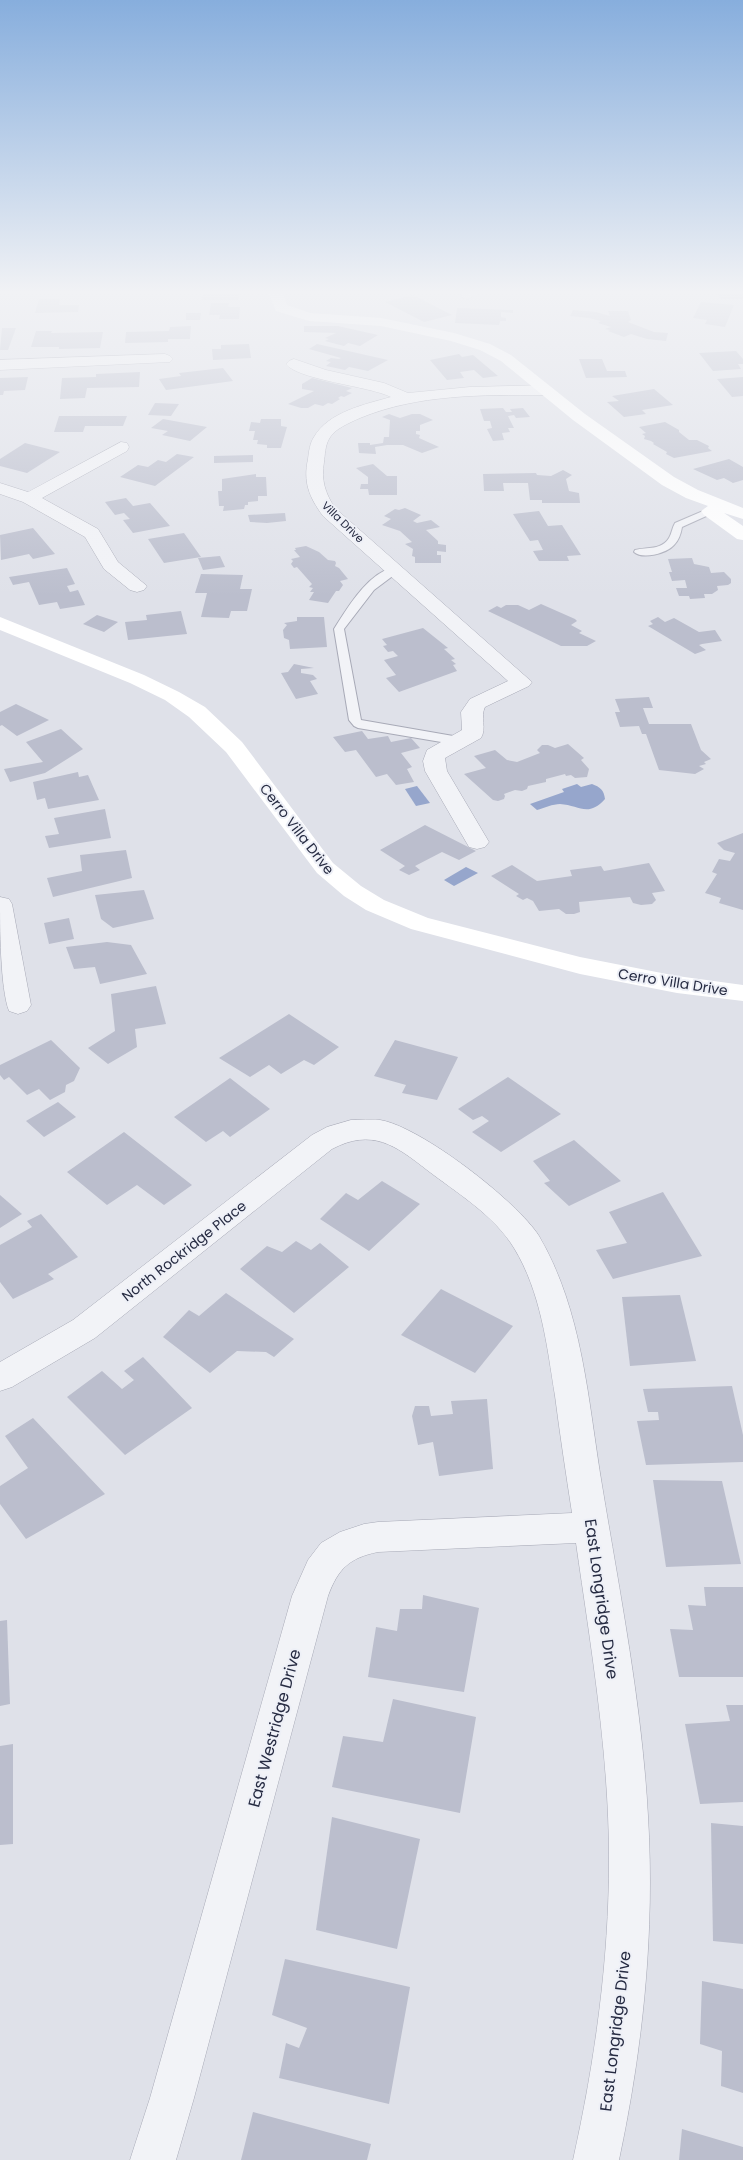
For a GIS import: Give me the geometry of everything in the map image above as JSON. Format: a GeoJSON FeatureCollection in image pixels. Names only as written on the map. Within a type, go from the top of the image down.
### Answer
{"type":"FeatureCollection","features":[{"type":"Feature","properties":{"kind":"street"},"geometry":{"type":"LineString","coordinates":[[399,395],[405,398]]}},
{"type":"Feature","properties":{"kind":"street","name":"Villa Drive"},"geometry":{"type":"LineString","coordinates":[[437,395],[405,398],[368,408],[330,427],[322,435],[319,444],[314,474],[315,492],[328,512],[522,682],[477,703],[472,712],[474,733],[459,741]]}},
{"type":"Feature","properties":{"kind":"street"},"geometry":{"type":"LineString","coordinates":[[550,395],[636,460],[692,494],[743,514]]}},
{"type":"Feature","properties":{"kind":"street"},"geometry":{"type":"LineString","coordinates":[[29,498],[121,447]]}},
{"type":"Feature","properties":{"kind":"street"},"geometry":{"type":"LineString","coordinates":[[0,488],[29,498],[92,533],[111,565],[137,586]]}},
{"type":"Feature","properties":{"kind":"street"},"geometry":{"type":"LineString","coordinates":[[692,494],[710,511],[743,535]]}},
{"type":"Feature","properties":{"kind":"street","name":"Cerro Villa Drive"},"geometry":{"type":"LineString","coordinates":[[0,623],[137,680],[172,696],[196,712],[217,729],[234,747],[325,868],[342,884],[383,910],[406,920],[625,975],[743,993]]}},
{"type":"Feature","properties":{"kind":"street"},"geometry":{"type":"LineString","coordinates":[[459,741],[435,755],[434,761],[444,786],[477,842]]}},
{"type":"Feature","properties":{"kind":"street"},"geometry":{"type":"LineString","coordinates":[[0,904],[18,1005]]}},
{"type":"Feature","properties":{"kind":"street","name":"North Rockridge Place"},"geometry":{"type":"LineString","coordinates":[[0,1378],[84,1329],[322,1142],[337,1134],[351,1130],[368,1130]]}},
{"type":"Feature","properties":{"kind":"street","name":"East Longridge Drive"},"geometry":{"type":"LineString","coordinates":[[368,1130],[380,1130],[412,1143],[499,1209],[526,1241],[546,1283],[562,1337],[592,1527],[622,1740],[628,1847],[624,1986],[613,2065],[596,2160]]}},
{"type":"Feature","properties":{"kind":"street","name":"East Westridge Drive"},"geometry":{"type":"LineString","coordinates":[[153,2160],[172,2098],[310,1596],[318,1573],[331,1556],[346,1544],[359,1540],[378,1537],[592,1527]]}},
{"type":"Feature","properties":{"kind":"lane"},"geometry":{"type":"LineString","coordinates":[[639,552],[652,551],[668,545],[674,538],[678,525],[710,511]]}},
{"type":"Feature","properties":{"kind":"lane"},"geometry":{"type":"LineString","coordinates":[[394,570],[380,577],[339,629],[355,720],[358,724],[459,741]]}},
{"type":"Feature","properties":{"kind":"water"},"geometry":{"type":"Polygon","coordinates":[[[577,784],[581,787],[592,784],[597,786],[603,791],[605,799],[599,805],[588,809],[560,804],[537,810],[530,804],[564,792],[562,789],[577,784]]]}},
{"type":"Feature","properties":{"kind":"water"},"geometry":{"type":"Polygon","coordinates":[[[417,786],[430,803],[416,806],[405,789],[417,786]]]}},
{"type":"Feature","properties":{"kind":"water"},"geometry":{"type":"Polygon","coordinates":[[[466,867],[478,873],[454,886],[444,880],[466,867]]]}},
{"type":"Feature","properties":{"kind":"building"},"geometry":{"type":"Polygon","coordinates":[[[60,395],[86,395],[85,398],[60,399],[60,395]]]}},
{"type":"Feature","properties":{"kind":"building"},"geometry":{"type":"Polygon","coordinates":[[[306,395],[348,395],[341,396],[338,398],[340,399],[332,404],[328,403],[323,406],[315,404],[308,408],[301,408],[288,404],[306,395]]]}},
{"type":"Feature","properties":{"kind":"building"},"geometry":{"type":"Polygon","coordinates":[[[661,395],[673,405],[642,410],[646,414],[624,417],[607,402],[619,401],[612,396],[661,395]]]}},
{"type":"Feature","properties":{"kind":"building"},"geometry":{"type":"Polygon","coordinates":[[[730,395],[743,395],[743,396],[732,397],[730,395]]]}},
{"type":"Feature","properties":{"kind":"building"},"geometry":{"type":"Polygon","coordinates":[[[155,403],[179,404],[171,416],[148,415],[155,403]]]}},
{"type":"Feature","properties":{"kind":"building"},"geometry":{"type":"Polygon","coordinates":[[[503,408],[506,412],[512,412],[510,409],[523,408],[530,417],[516,418],[514,415],[508,416],[514,428],[508,428],[510,432],[502,433],[504,440],[493,441],[487,429],[492,428],[490,421],[484,421],[480,409],[503,408]]]}},
{"type":"Feature","properties":{"kind":"building"},"geometry":{"type":"Polygon","coordinates":[[[389,414],[400,418],[412,414],[420,414],[433,420],[420,425],[420,431],[416,431],[416,434],[420,435],[419,438],[439,447],[422,453],[403,445],[387,445],[375,447],[376,454],[359,453],[358,443],[370,443],[370,445],[383,443],[384,437],[389,437],[390,420],[382,417],[389,414]]]}},
{"type":"Feature","properties":{"kind":"building"},"geometry":{"type":"Polygon","coordinates":[[[59,416],[127,416],[123,426],[85,426],[83,432],[54,432],[59,416]]]}},
{"type":"Feature","properties":{"kind":"building"},"geometry":{"type":"Polygon","coordinates":[[[163,419],[207,427],[190,441],[162,435],[168,431],[151,428],[163,419]]]}},
{"type":"Feature","properties":{"kind":"building"},"geometry":{"type":"Polygon","coordinates":[[[261,419],[281,419],[281,426],[287,427],[281,448],[267,448],[267,445],[257,444],[258,440],[253,440],[255,431],[249,431],[251,422],[260,423],[261,419]]]}},
{"type":"Feature","properties":{"kind":"building"},"geometry":{"type":"Polygon","coordinates":[[[665,422],[679,430],[689,440],[697,440],[709,446],[708,448],[712,451],[674,458],[666,454],[667,452],[651,441],[644,439],[645,436],[642,434],[646,433],[639,427],[665,422]]]}},
{"type":"Feature","properties":{"kind":"building"},"geometry":{"type":"Polygon","coordinates":[[[25,443],[60,452],[27,473],[0,466],[0,459],[25,443]]]}},
{"type":"Feature","properties":{"kind":"building"},"geometry":{"type":"Polygon","coordinates":[[[177,454],[194,457],[155,486],[120,477],[138,465],[148,467],[158,460],[166,462],[177,454]]]}},
{"type":"Feature","properties":{"kind":"building"},"geometry":{"type":"Polygon","coordinates":[[[253,455],[253,462],[214,463],[214,456],[253,455]]]}},
{"type":"Feature","properties":{"kind":"building"},"geometry":{"type":"Polygon","coordinates":[[[729,459],[743,467],[743,480],[733,483],[724,478],[717,480],[693,469],[729,459]]]}},
{"type":"Feature","properties":{"kind":"building"},"geometry":{"type":"Polygon","coordinates":[[[373,464],[387,476],[397,476],[397,495],[369,495],[368,489],[360,489],[361,484],[368,484],[368,477],[356,468],[373,464]]]}},
{"type":"Feature","properties":{"kind":"building"},"geometry":{"type":"Polygon","coordinates":[[[563,470],[572,475],[566,479],[569,491],[579,493],[580,503],[542,503],[542,500],[530,500],[528,483],[503,483],[504,491],[484,491],[483,474],[536,473],[537,475],[551,476],[563,470]]]}},
{"type":"Feature","properties":{"kind":"building"},"geometry":{"type":"Polygon","coordinates":[[[256,474],[256,477],[266,477],[267,496],[258,496],[258,501],[248,502],[244,509],[223,511],[224,506],[219,506],[218,491],[222,491],[222,479],[256,474]]]}},
{"type":"Feature","properties":{"kind":"building"},"geometry":{"type":"Polygon","coordinates":[[[126,498],[133,506],[150,503],[170,526],[133,533],[123,520],[130,519],[124,513],[115,515],[105,502],[126,498]]]}},
{"type":"Feature","properties":{"kind":"building"},"geometry":{"type":"Polygon","coordinates":[[[405,508],[421,515],[413,521],[417,523],[431,520],[440,527],[426,530],[438,541],[438,544],[446,545],[446,552],[437,551],[437,555],[441,555],[441,563],[415,563],[415,557],[412,556],[413,549],[405,544],[412,542],[400,531],[382,525],[391,519],[384,516],[395,509],[405,508]]]}},
{"type":"Feature","properties":{"kind":"building"},"geometry":{"type":"Polygon","coordinates":[[[539,511],[548,526],[562,525],[581,555],[567,556],[569,561],[539,561],[533,551],[543,550],[538,540],[530,541],[513,514],[539,511]]]}},
{"type":"Feature","properties":{"kind":"building"},"geometry":{"type":"Polygon","coordinates":[[[285,513],[286,521],[267,523],[250,522],[248,515],[285,513]]]}},
{"type":"Feature","properties":{"kind":"building"},"geometry":{"type":"Polygon","coordinates":[[[33,528],[55,554],[33,559],[29,554],[1,560],[0,535],[33,528]]]}},
{"type":"Feature","properties":{"kind":"building"},"geometry":{"type":"Polygon","coordinates":[[[184,533],[201,557],[164,563],[148,539],[184,533]]]}},
{"type":"Feature","properties":{"kind":"building"},"geometry":{"type":"Polygon","coordinates":[[[306,546],[319,552],[328,560],[335,561],[335,566],[348,579],[340,581],[343,585],[339,591],[336,591],[328,603],[309,600],[314,592],[310,592],[313,588],[309,587],[312,584],[297,567],[294,568],[291,564],[293,561],[291,559],[300,557],[294,550],[296,550],[295,548],[306,546]]]}},
{"type":"Feature","properties":{"kind":"building"},"geometry":{"type":"Polygon","coordinates":[[[220,556],[225,567],[203,570],[198,558],[220,556]]]}},
{"type":"Feature","properties":{"kind":"building"},"geometry":{"type":"Polygon","coordinates":[[[692,558],[694,564],[709,567],[711,573],[724,572],[731,579],[731,583],[717,586],[718,590],[712,594],[704,594],[705,598],[690,599],[689,596],[679,596],[676,588],[687,588],[685,580],[672,581],[669,572],[672,572],[668,559],[692,558]]]}},
{"type":"Feature","properties":{"kind":"building"},"geometry":{"type":"Polygon","coordinates":[[[67,568],[75,584],[67,586],[70,592],[78,590],[85,605],[60,609],[57,602],[39,605],[29,582],[13,585],[9,577],[67,568]]]}},
{"type":"Feature","properties":{"kind":"building"},"geometry":{"type":"Polygon","coordinates":[[[201,574],[243,575],[240,589],[252,589],[247,611],[231,611],[229,618],[201,617],[207,593],[195,593],[201,574]]]}},
{"type":"Feature","properties":{"kind":"building"},"geometry":{"type":"Polygon","coordinates":[[[541,604],[575,619],[577,621],[571,625],[582,631],[579,633],[596,641],[587,646],[561,646],[488,611],[497,606],[501,608],[506,605],[518,605],[529,610],[541,604]]]}},
{"type":"Feature","properties":{"kind":"building"},"geometry":{"type":"Polygon","coordinates":[[[181,611],[187,634],[128,640],[125,622],[147,620],[146,615],[181,611]]]}},
{"type":"Feature","properties":{"kind":"building"},"geometry":{"type":"Polygon","coordinates":[[[97,615],[118,622],[104,632],[83,624],[97,615]]]}},
{"type":"Feature","properties":{"kind":"building"},"geometry":{"type":"Polygon","coordinates":[[[297,617],[324,617],[327,647],[290,649],[289,640],[284,638],[283,630],[287,625],[284,623],[297,621],[297,617]]]}},
{"type":"Feature","properties":{"kind":"building"},"geometry":{"type":"Polygon","coordinates":[[[658,617],[665,622],[674,618],[699,632],[715,630],[722,641],[699,645],[706,650],[695,654],[648,626],[653,624],[650,621],[658,617]]]}},
{"type":"Feature","properties":{"kind":"building"},"geometry":{"type":"Polygon","coordinates":[[[423,628],[448,648],[444,649],[455,659],[451,660],[456,664],[453,665],[457,671],[399,692],[386,678],[396,675],[384,660],[398,656],[393,651],[388,652],[383,646],[387,645],[382,639],[423,628]]]}},
{"type":"Feature","properties":{"kind":"building"},"geometry":{"type":"Polygon","coordinates":[[[294,664],[314,668],[301,669],[301,673],[313,675],[317,679],[310,681],[318,694],[296,699],[281,673],[288,672],[294,664]]]}},
{"type":"Feature","properties":{"kind":"building"},"geometry":{"type":"Polygon","coordinates":[[[649,697],[653,708],[643,708],[649,724],[691,724],[701,750],[711,759],[704,762],[706,764],[699,766],[704,769],[695,774],[659,770],[646,734],[642,734],[639,726],[620,727],[615,712],[620,712],[615,699],[649,697]]]}},
{"type":"Feature","properties":{"kind":"building"},"geometry":{"type":"Polygon","coordinates":[[[16,704],[49,720],[17,736],[2,725],[0,726],[0,712],[16,704]]]}},
{"type":"Feature","properties":{"kind":"building"},"geometry":{"type":"Polygon","coordinates":[[[61,729],[83,749],[45,773],[10,782],[4,769],[43,762],[26,742],[61,729]]]}},
{"type":"Feature","properties":{"kind":"building"},"geometry":{"type":"Polygon","coordinates":[[[362,731],[368,739],[388,736],[391,742],[411,738],[420,748],[401,753],[412,767],[407,769],[414,782],[396,785],[387,774],[376,777],[356,750],[345,752],[333,737],[362,731]]]}},
{"type":"Feature","properties":{"kind":"building"},"geometry":{"type":"Polygon","coordinates":[[[568,744],[584,758],[581,760],[589,769],[587,777],[575,778],[565,774],[546,779],[546,782],[528,786],[527,789],[522,791],[515,790],[504,794],[504,799],[498,801],[493,800],[464,774],[486,768],[474,756],[495,750],[507,760],[517,762],[540,753],[537,750],[542,745],[555,748],[568,744]]]}},
{"type":"Feature","properties":{"kind":"building"},"geometry":{"type":"Polygon","coordinates":[[[78,772],[79,777],[88,775],[99,800],[48,809],[45,798],[37,800],[33,782],[78,772]]]}},
{"type":"Feature","properties":{"kind":"building"},"geometry":{"type":"Polygon","coordinates":[[[105,809],[111,838],[49,848],[45,836],[59,834],[54,818],[105,809]]]}},
{"type":"Feature","properties":{"kind":"building"},"geometry":{"type":"Polygon","coordinates":[[[425,825],[476,851],[459,860],[442,852],[415,866],[420,870],[409,875],[399,870],[405,866],[380,850],[425,825]]]}},
{"type":"Feature","properties":{"kind":"building"},"geometry":{"type":"Polygon","coordinates":[[[743,833],[743,910],[719,903],[721,898],[705,893],[717,874],[712,872],[719,859],[730,861],[735,853],[724,850],[717,843],[743,833]]]}},
{"type":"Feature","properties":{"kind":"building"},"geometry":{"type":"Polygon","coordinates":[[[126,850],[132,878],[53,897],[47,878],[82,871],[80,855],[126,850]]]}},
{"type":"Feature","properties":{"kind":"building"},"geometry":{"type":"Polygon","coordinates":[[[649,863],[665,891],[652,893],[656,900],[652,904],[641,905],[633,903],[630,897],[579,902],[580,912],[574,914],[566,914],[559,909],[539,911],[533,901],[527,898],[523,900],[516,896],[519,894],[491,876],[512,865],[537,881],[572,876],[570,870],[601,866],[604,871],[649,863]]]}},
{"type":"Feature","properties":{"kind":"building"},"geometry":{"type":"Polygon","coordinates":[[[144,890],[154,919],[113,928],[101,919],[95,895],[144,890]]]}},
{"type":"Feature","properties":{"kind":"building"},"geometry":{"type":"Polygon","coordinates":[[[69,918],[74,939],[49,944],[44,923],[69,918]]]}},
{"type":"Feature","properties":{"kind":"building"},"geometry":{"type":"Polygon","coordinates":[[[107,942],[131,945],[147,974],[100,984],[95,967],[74,969],[66,947],[107,942]]]}},
{"type":"Feature","properties":{"kind":"building"},"geometry":{"type":"Polygon","coordinates":[[[156,986],[166,1024],[135,1029],[137,1047],[108,1064],[88,1048],[115,1031],[111,994],[156,986]]]}},
{"type":"Feature","properties":{"kind":"building"},"geometry":{"type":"Polygon","coordinates":[[[289,1014],[339,1047],[314,1065],[304,1060],[281,1074],[269,1065],[250,1077],[219,1058],[289,1014]]]}},
{"type":"Feature","properties":{"kind":"building"},"geometry":{"type":"Polygon","coordinates":[[[51,1040],[80,1068],[74,1081],[66,1085],[65,1092],[50,1100],[39,1089],[27,1095],[9,1077],[4,1080],[0,1075],[0,1065],[51,1040]]]}},
{"type":"Feature","properties":{"kind":"building"},"geometry":{"type":"Polygon","coordinates":[[[395,1040],[458,1057],[437,1100],[402,1093],[406,1085],[374,1076],[395,1040]]]}},
{"type":"Feature","properties":{"kind":"building"},"geometry":{"type":"Polygon","coordinates":[[[508,1077],[561,1114],[501,1152],[472,1132],[489,1121],[482,1116],[473,1120],[458,1109],[508,1077]]]}},
{"type":"Feature","properties":{"kind":"building"},"geometry":{"type":"Polygon","coordinates":[[[230,1078],[270,1109],[230,1137],[223,1131],[206,1142],[174,1117],[230,1078]]]}},
{"type":"Feature","properties":{"kind":"building"},"geometry":{"type":"Polygon","coordinates":[[[58,1102],[76,1117],[44,1137],[26,1121],[58,1102]]]}},
{"type":"Feature","properties":{"kind":"building"},"geometry":{"type":"Polygon","coordinates":[[[124,1132],[192,1185],[164,1205],[137,1185],[107,1205],[67,1172],[124,1132]]]}},
{"type":"Feature","properties":{"kind":"building"},"geometry":{"type":"Polygon","coordinates":[[[574,1140],[621,1181],[569,1206],[544,1183],[550,1181],[533,1161],[574,1140]]]}},
{"type":"Feature","properties":{"kind":"building"},"geometry":{"type":"Polygon","coordinates":[[[382,1181],[420,1204],[369,1251],[320,1219],[346,1193],[358,1200],[382,1181]]]}},
{"type":"Feature","properties":{"kind":"building"},"geometry":{"type":"Polygon","coordinates":[[[663,1192],[702,1256],[613,1279],[596,1250],[627,1243],[609,1212],[663,1192]]]}},
{"type":"Feature","properties":{"kind":"building"},"geometry":{"type":"Polygon","coordinates":[[[0,1195],[22,1214],[0,1228],[0,1195]]]}},
{"type":"Feature","properties":{"kind":"building"},"geometry":{"type":"Polygon","coordinates":[[[41,1214],[78,1257],[48,1274],[54,1279],[13,1299],[0,1282],[0,1245],[32,1227],[27,1221],[41,1214]]]}},
{"type":"Feature","properties":{"kind":"building"},"geometry":{"type":"Polygon","coordinates":[[[296,1241],[311,1250],[320,1243],[349,1267],[294,1313],[240,1269],[267,1246],[282,1252],[296,1241]]]}},
{"type":"Feature","properties":{"kind":"building"},"geometry":{"type":"Polygon","coordinates":[[[441,1289],[513,1326],[475,1373],[401,1335],[441,1289]]]}},
{"type":"Feature","properties":{"kind":"building"},"geometry":{"type":"Polygon","coordinates":[[[226,1293],[294,1339],[274,1357],[266,1352],[237,1351],[210,1373],[163,1337],[189,1310],[199,1316],[226,1293]]]}},
{"type":"Feature","properties":{"kind":"building"},"geometry":{"type":"Polygon","coordinates":[[[680,1295],[696,1361],[630,1366],[622,1297],[680,1295]]]}},
{"type":"Feature","properties":{"kind":"building"},"geometry":{"type":"Polygon","coordinates":[[[143,1357],[192,1408],[125,1455],[67,1397],[102,1371],[122,1389],[134,1380],[124,1371],[143,1357]]]}},
{"type":"Feature","properties":{"kind":"building"},"geometry":{"type":"Polygon","coordinates":[[[732,1386],[743,1435],[743,1462],[646,1465],[637,1421],[659,1420],[658,1412],[648,1412],[643,1389],[732,1386]]]}},
{"type":"Feature","properties":{"kind":"building"},"geometry":{"type":"Polygon","coordinates":[[[487,1399],[493,1469],[439,1476],[433,1442],[418,1445],[412,1416],[415,1406],[429,1406],[431,1416],[453,1414],[451,1401],[487,1399]]]}},
{"type":"Feature","properties":{"kind":"building"},"geometry":{"type":"Polygon","coordinates":[[[33,1418],[105,1494],[26,1539],[0,1504],[0,1486],[28,1468],[5,1436],[33,1418]]]}},
{"type":"Feature","properties":{"kind":"building"},"geometry":{"type":"Polygon","coordinates":[[[653,1480],[722,1481],[741,1564],[666,1567],[653,1480]]]}},
{"type":"Feature","properties":{"kind":"building"},"geometry":{"type":"Polygon","coordinates":[[[704,1587],[743,1587],[743,1677],[679,1677],[670,1629],[693,1630],[688,1605],[706,1606],[704,1587]]]}},
{"type":"Feature","properties":{"kind":"building"},"geometry":{"type":"Polygon","coordinates":[[[423,1595],[479,1608],[464,1692],[368,1677],[376,1627],[397,1631],[400,1609],[422,1609],[423,1595]]]}},
{"type":"Feature","properties":{"kind":"building"},"geometry":{"type":"Polygon","coordinates":[[[7,1620],[10,1704],[0,1706],[0,1621],[7,1620]]]}},
{"type":"Feature","properties":{"kind":"building"},"geometry":{"type":"Polygon","coordinates":[[[393,1699],[476,1717],[460,1813],[332,1787],[343,1736],[383,1742],[393,1699]]]}},
{"type":"Feature","properties":{"kind":"building"},"geometry":{"type":"Polygon","coordinates":[[[726,1705],[743,1705],[743,1802],[700,1804],[685,1724],[730,1721],[726,1705]]]}},
{"type":"Feature","properties":{"kind":"building"},"geometry":{"type":"Polygon","coordinates":[[[13,1744],[13,1844],[0,1845],[0,1746],[13,1744]]]}},
{"type":"Feature","properties":{"kind":"building"},"geometry":{"type":"Polygon","coordinates":[[[332,1817],[420,1839],[397,1949],[316,1930],[332,1817]]]}},
{"type":"Feature","properties":{"kind":"building"},"geometry":{"type":"Polygon","coordinates":[[[711,1823],[743,1826],[743,1944],[713,1941],[711,1823]]]}},
{"type":"Feature","properties":{"kind":"building"},"geometry":{"type":"Polygon","coordinates":[[[285,1959],[410,1987],[389,2104],[279,2078],[286,2043],[299,2048],[307,2028],[272,2015],[285,1959]]]}},
{"type":"Feature","properties":{"kind":"building"},"geometry":{"type":"Polygon","coordinates":[[[702,1981],[743,1989],[743,2093],[721,2086],[722,2051],[700,2044],[702,1981]]]}},
{"type":"Feature","properties":{"kind":"building"},"geometry":{"type":"Polygon","coordinates":[[[253,2112],[371,2144],[367,2160],[241,2160],[253,2112]]]}},
{"type":"Feature","properties":{"kind":"building"},"geometry":{"type":"Polygon","coordinates":[[[682,2129],[743,2147],[743,2160],[679,2160],[682,2129]]]}}]}
